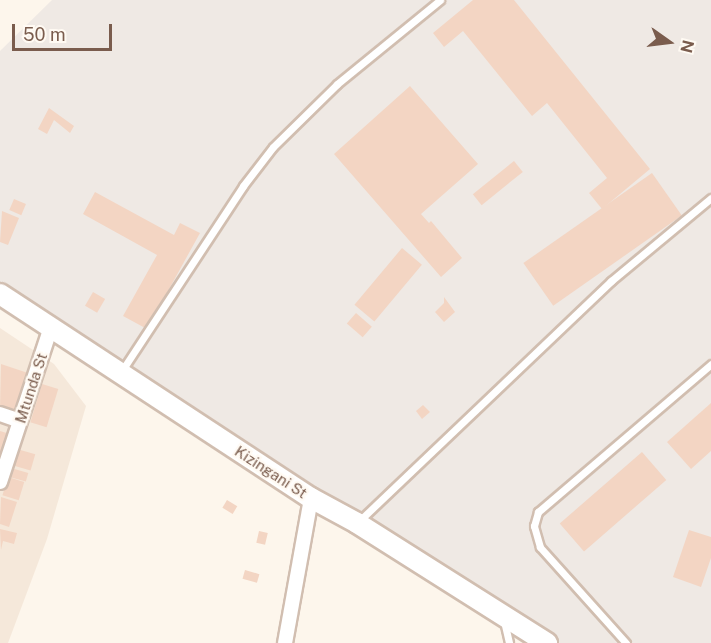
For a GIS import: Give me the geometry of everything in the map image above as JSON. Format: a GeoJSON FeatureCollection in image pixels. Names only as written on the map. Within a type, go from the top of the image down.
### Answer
{"type":"FeatureCollection","features":[{"type":"Feature","properties":{"kind":"street","name":"Kizingani St"},"geometry":{"type":"LineString","coordinates":[[0,294],[311,498],[357,522],[547,643]]}},
{"type":"Feature","properties":{"kind":"street","name":"Mtunda St"},"geometry":{"type":"LineString","coordinates":[[0,482],[51,327]]}},
{"type":"Feature","properties":{"kind":"street"},"geometry":{"type":"LineString","coordinates":[[0,414],[20,421]]}},
{"type":"Feature","properties":{"kind":"street"},"geometry":{"type":"LineString","coordinates":[[285,643],[311,498]]}},
{"type":"Feature","properties":{"kind":"lane"},"geometry":{"type":"LineString","coordinates":[[120,374],[243,186],[273,147],[337,84],[440,0]]}},
{"type":"Feature","properties":{"kind":"lane"},"geometry":{"type":"LineString","coordinates":[[357,522],[611,281],[711,198]]}},
{"type":"Feature","properties":{"kind":"lane"},"geometry":{"type":"LineString","coordinates":[[626,643],[540,547],[534,526],[538,512],[711,364]]}},
{"type":"Feature","properties":{"kind":"lane"},"geometry":{"type":"LineString","coordinates":[[503,615],[509,643]]}},
{"type":"Feature","properties":{"kind":"shaded area"},"geometry":{"type":"Polygon","coordinates":[[[52,0],[711,0],[711,643],[560,643],[0,284],[0,51],[52,0]]]}},
{"type":"Feature","properties":{"kind":"shaded area"},"geometry":{"type":"Polygon","coordinates":[[[0,328],[54,364],[86,406],[47,539],[8,643],[0,643],[0,328]]]}},
{"type":"Feature","properties":{"kind":"building"},"geometry":{"type":"Polygon","coordinates":[[[473,0],[514,0],[650,169],[602,209],[589,193],[607,178],[547,103],[532,116],[463,31],[444,47],[433,33],[473,0]]]}},
{"type":"Feature","properties":{"kind":"building"},"geometry":{"type":"Polygon","coordinates":[[[410,86],[478,164],[421,214],[429,223],[431,221],[462,258],[441,277],[334,154],[410,86]]]}},
{"type":"Feature","properties":{"kind":"building"},"geometry":{"type":"Polygon","coordinates":[[[49,108],[74,126],[70,133],[54,120],[47,134],[38,129],[49,108]]]}},
{"type":"Feature","properties":{"kind":"building"},"geometry":{"type":"Polygon","coordinates":[[[514,161],[523,172],[482,205],[473,194],[514,161]]]}},
{"type":"Feature","properties":{"kind":"building"},"geometry":{"type":"Polygon","coordinates":[[[652,173],[682,216],[553,306],[523,263],[652,173]]]}},
{"type":"Feature","properties":{"kind":"building"},"geometry":{"type":"Polygon","coordinates":[[[95,192],[174,235],[180,223],[200,233],[147,329],[123,316],[157,255],[83,214],[95,192]]]}},
{"type":"Feature","properties":{"kind":"building"},"geometry":{"type":"Polygon","coordinates":[[[14,199],[26,204],[21,215],[9,210],[14,199]]]}},
{"type":"Feature","properties":{"kind":"building"},"geometry":{"type":"Polygon","coordinates":[[[2,211],[19,218],[8,245],[0,242],[2,211]]]}},
{"type":"Feature","properties":{"kind":"building"},"geometry":{"type":"Polygon","coordinates":[[[402,248],[422,265],[374,321],[354,305],[402,248]]]}},
{"type":"Feature","properties":{"kind":"building"},"geometry":{"type":"Polygon","coordinates":[[[93,292],[105,299],[97,313],[85,306],[93,292]]]}},
{"type":"Feature","properties":{"kind":"building"},"geometry":{"type":"Polygon","coordinates":[[[444,297],[455,312],[444,322],[435,312],[444,303],[444,297]]]}},
{"type":"Feature","properties":{"kind":"building"},"geometry":{"type":"Polygon","coordinates":[[[356,313],[372,327],[363,337],[347,324],[356,313]]]}},
{"type":"Feature","properties":{"kind":"building"},"geometry":{"type":"Polygon","coordinates":[[[1,364],[34,375],[21,416],[0,409],[1,364]]]}},
{"type":"Feature","properties":{"kind":"building"},"geometry":{"type":"Polygon","coordinates":[[[42,384],[58,389],[47,427],[30,422],[42,384]]]}},
{"type":"Feature","properties":{"kind":"building"},"geometry":{"type":"Polygon","coordinates":[[[711,403],[711,451],[691,469],[667,442],[711,403]]]}},
{"type":"Feature","properties":{"kind":"building"},"geometry":{"type":"Polygon","coordinates":[[[423,405],[430,412],[422,419],[416,411],[423,405]]]}},
{"type":"Feature","properties":{"kind":"building"},"geometry":{"type":"Polygon","coordinates":[[[0,431],[13,435],[0,469],[0,431]]]}},
{"type":"Feature","properties":{"kind":"building"},"geometry":{"type":"Polygon","coordinates":[[[17,449],[35,454],[31,471],[12,465],[17,449]]]}},
{"type":"Feature","properties":{"kind":"building"},"geometry":{"type":"Polygon","coordinates":[[[642,452],[666,480],[584,551],[560,524],[642,452]]]}},
{"type":"Feature","properties":{"kind":"building"},"geometry":{"type":"Polygon","coordinates":[[[11,468],[28,473],[26,482],[9,477],[11,468]]]}},
{"type":"Feature","properties":{"kind":"building"},"geometry":{"type":"Polygon","coordinates":[[[8,477],[24,482],[19,500],[2,495],[8,477]]]}},
{"type":"Feature","properties":{"kind":"building"},"geometry":{"type":"Polygon","coordinates":[[[1,497],[17,502],[9,527],[0,524],[1,497]]]}},
{"type":"Feature","properties":{"kind":"building"},"geometry":{"type":"Polygon","coordinates":[[[227,500],[237,506],[233,514],[222,508],[227,500]]]}},
{"type":"Feature","properties":{"kind":"building"},"geometry":{"type":"Polygon","coordinates":[[[0,529],[17,533],[14,544],[3,541],[1,550],[0,529]]]}},
{"type":"Feature","properties":{"kind":"building"},"geometry":{"type":"Polygon","coordinates":[[[689,530],[711,537],[711,558],[701,587],[673,577],[689,530]]]}},
{"type":"Feature","properties":{"kind":"building"},"geometry":{"type":"Polygon","coordinates":[[[259,531],[268,533],[265,545],[256,543],[259,531]]]}},
{"type":"Feature","properties":{"kind":"building"},"geometry":{"type":"Polygon","coordinates":[[[245,570],[259,574],[257,583],[243,579],[245,570]]]}}]}
